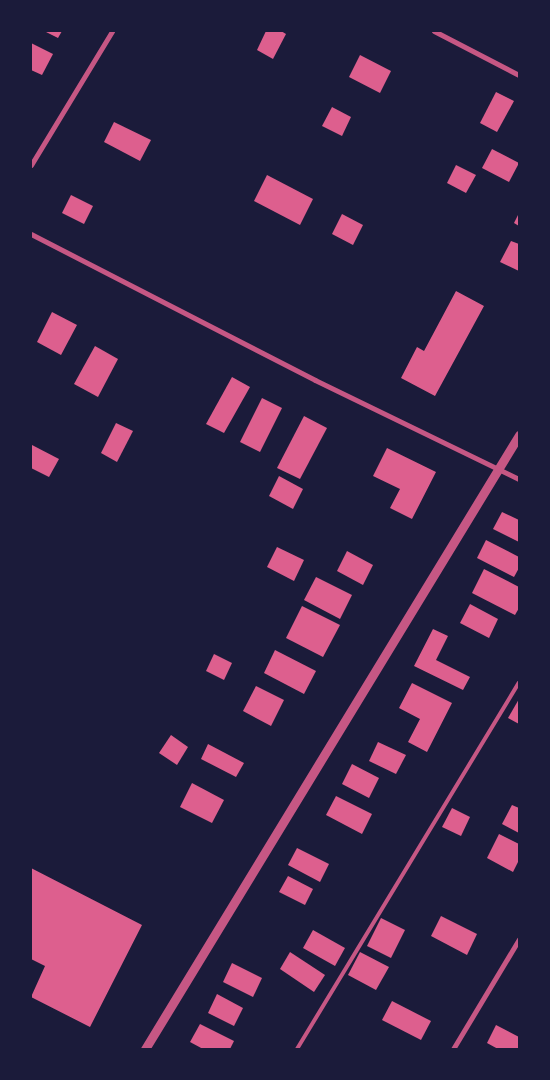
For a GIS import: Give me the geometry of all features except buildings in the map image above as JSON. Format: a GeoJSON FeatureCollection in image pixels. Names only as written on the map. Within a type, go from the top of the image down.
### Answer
{"type":"FeatureCollection","features":[{"type":"Feature","properties":{"kind":"street"},"geometry":{"type":"LineString","coordinates":[[31,165],[112,31]]}},
{"type":"Feature","properties":{"kind":"street"},"geometry":{"type":"LineString","coordinates":[[434,31],[519,75]]}},
{"type":"Feature","properties":{"kind":"street"},"geometry":{"type":"LineString","coordinates":[[31,234],[316,380],[519,479]]}},
{"type":"Feature","properties":{"kind":"street"},"geometry":{"type":"LineString","coordinates":[[145,1049],[519,435]]}},
{"type":"Feature","properties":{"kind":"street"},"geometry":{"type":"LineString","coordinates":[[453,1049],[519,940]]}},
{"type":"Feature","properties":{"kind":"lane"},"geometry":{"type":"LineString","coordinates":[[297,1049],[519,683]]}}]}
